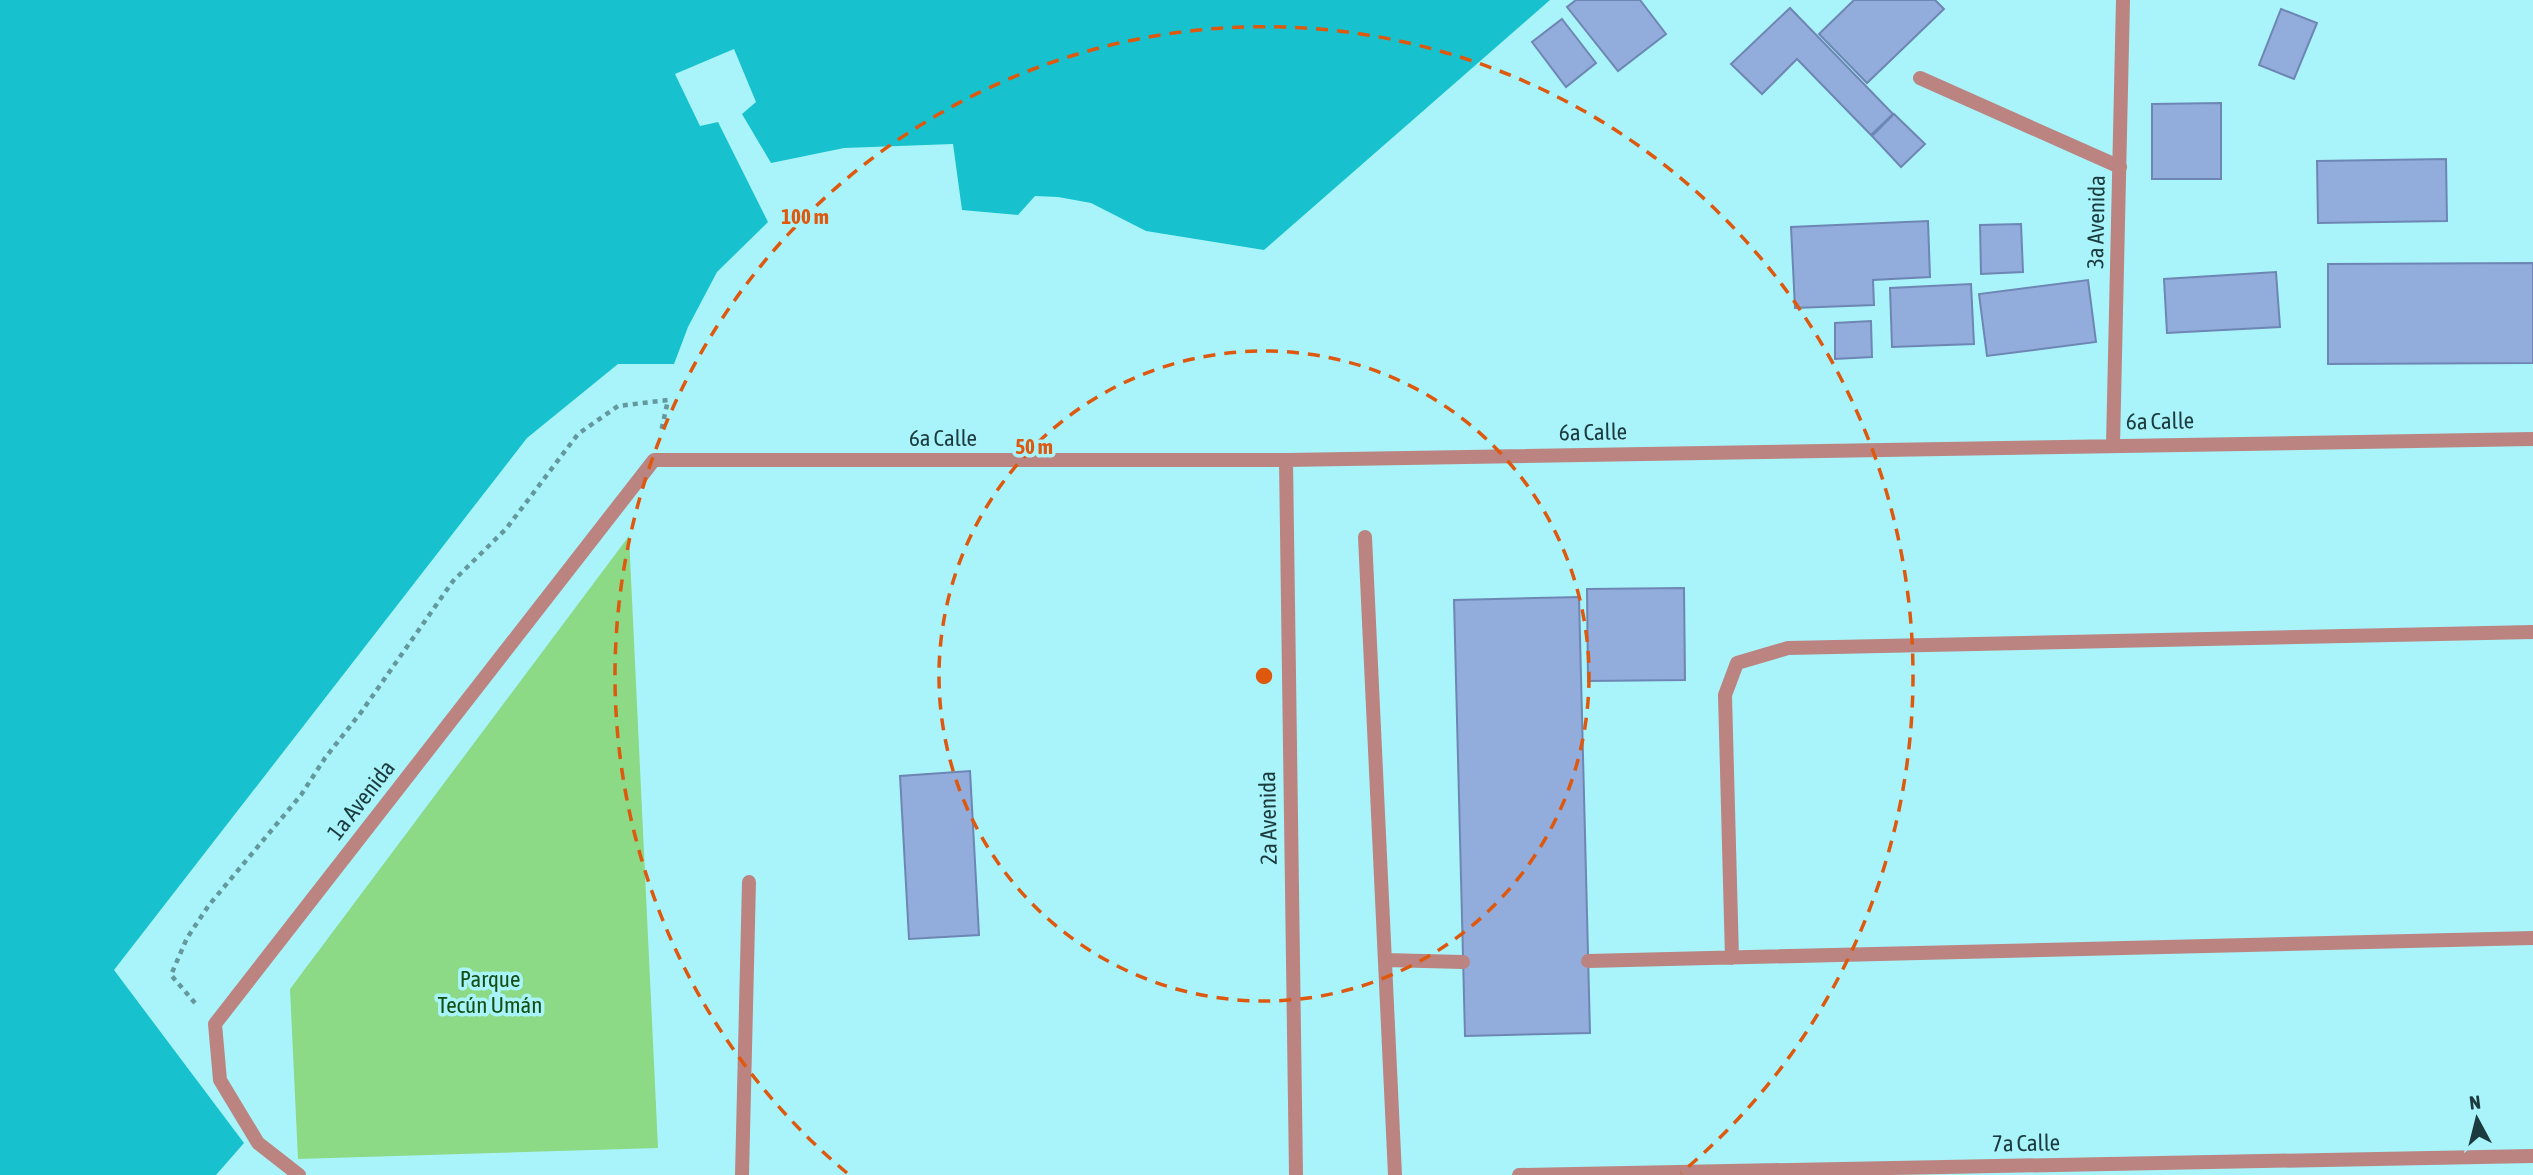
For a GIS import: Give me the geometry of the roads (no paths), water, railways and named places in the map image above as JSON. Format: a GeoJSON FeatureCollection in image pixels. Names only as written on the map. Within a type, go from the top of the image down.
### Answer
{"type":"FeatureCollection","features":[{"type":"Feature","properties":{"kind":"street","name":"3a Avenida"},"geometry":{"type":"LineString","coordinates":[[2113,445],[2123,0]]}},
{"type":"Feature","properties":{"kind":"street"},"geometry":{"type":"LineString","coordinates":[[1920,78],[2120,167]]}},
{"type":"Feature","properties":{"kind":"street","name":"6a Calle"},"geometry":{"type":"LineString","coordinates":[[654,460],[1286,460],[2533,439]]}},
{"type":"Feature","properties":{"kind":"street","name":"1a Avenida"},"geometry":{"type":"LineString","coordinates":[[299,1175],[258,1143],[220,1080],[215,1024],[654,460]]}},
{"type":"Feature","properties":{"kind":"street","name":"2a Avenida"},"geometry":{"type":"LineString","coordinates":[[1286,460],[1296,1175]]}},
{"type":"Feature","properties":{"kind":"street"},"geometry":{"type":"LineString","coordinates":[[1365,537],[1395,1175]]}},
{"type":"Feature","properties":{"kind":"street"},"geometry":{"type":"LineString","coordinates":[[1732,958],[1724,695],[1738,663],[1788,648],[2533,632]]}},
{"type":"Feature","properties":{"kind":"street"},"geometry":{"type":"LineString","coordinates":[[743,1175],[749,882]]}},
{"type":"Feature","properties":{"kind":"street"},"geometry":{"type":"LineString","coordinates":[[1588,961],[2533,939]]}},
{"type":"Feature","properties":{"kind":"street"},"geometry":{"type":"LineString","coordinates":[[1385,960],[1463,962]]}},
{"type":"Feature","properties":{"kind":"street","name":"7a Calle"},"geometry":{"type":"LineString","coordinates":[[1519,1175],[2533,1156]]}},
{"type":"Feature","properties":{"kind":"water"},"geometry":{"type":"Polygon","coordinates":[[[0,0],[1550,0],[1264,250],[1146,231],[1091,203],[1058,197],[1035,196],[1018,215],[962,210],[953,144],[844,148],[771,163],[742,114],[756,102],[734,49],[675,74],[700,126],[718,122],[768,222],[717,272],[688,327],[674,364],[618,364],[527,438],[114,970],[244,1143],[216,1175],[0,1175],[0,0]]]}},
{"type":"Feature","properties":{"kind":"park label","name":"Parque Tecún Umán"},"geometry":{"type":"Point","coordinates":[490,992]}}]}
